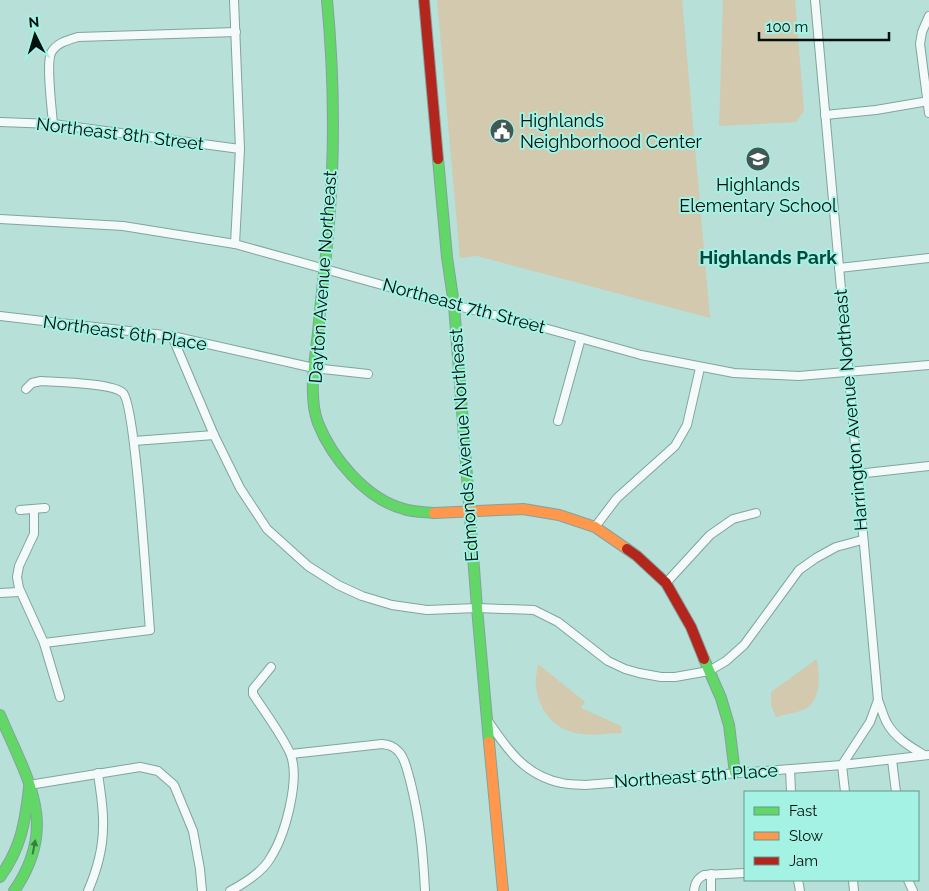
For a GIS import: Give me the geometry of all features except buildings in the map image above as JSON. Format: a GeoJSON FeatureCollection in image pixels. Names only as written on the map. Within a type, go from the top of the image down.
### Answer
{"type":"FeatureCollection","features":[{"type":"Feature","properties":{"kind":"street"},"geometry":{"type":"LineString","coordinates":[[234,0],[240,149],[235,244]]}},
{"type":"Feature","properties":{"kind":"street","name":"Dayton Avenue Northeast"},"geometry":{"type":"LineString","coordinates":[[328,0],[334,105],[329,222],[314,368],[314,400],[318,422],[346,469],[373,495],[403,509],[440,514],[523,509],[558,514],[595,527],[637,556],[666,583],[691,627],[721,698],[729,725],[735,773]]}},
{"type":"Feature","properties":{"kind":"street","name":"Edmonds Avenue Northeast"},"geometry":{"type":"LineString","coordinates":[[424,0],[447,257],[454,305],[477,608],[503,891]]}},
{"type":"Feature","properties":{"kind":"street","name":"Harrington Avenue Northeast"},"geometry":{"type":"LineString","coordinates":[[815,0],[862,540],[878,700],[887,724],[906,743],[927,755]]}},
{"type":"Feature","properties":{"kind":"street"},"geometry":{"type":"LineString","coordinates":[[929,16],[922,32],[920,44],[929,113]]}},
{"type":"Feature","properties":{"kind":"street"},"geometry":{"type":"LineString","coordinates":[[52,124],[49,64],[51,54],[57,46],[67,41],[78,37],[236,32]]}},
{"type":"Feature","properties":{"kind":"street"},"geometry":{"type":"LineString","coordinates":[[825,115],[876,110],[928,101]]}},
{"type":"Feature","properties":{"kind":"street","name":"Northeast 8th Street"},"geometry":{"type":"LineString","coordinates":[[0,122],[52,124],[240,149]]}},
{"type":"Feature","properties":{"kind":"street","name":"Northeast 7th Street"},"geometry":{"type":"LineString","coordinates":[[0,219],[123,226],[235,244],[641,355],[700,368],[765,376],[799,376],[929,365]]}},
{"type":"Feature","properties":{"kind":"street"},"geometry":{"type":"LineString","coordinates":[[839,268],[929,258]]}},
{"type":"Feature","properties":{"kind":"street","name":"Northeast 6th Place"},"geometry":{"type":"LineString","coordinates":[[0,316],[172,336],[314,368],[368,374]]}},
{"type":"Feature","properties":{"kind":"street"},"geometry":{"type":"LineString","coordinates":[[172,336],[214,435],[240,488],[266,529],[308,566],[346,589],[392,605],[427,610],[477,608],[534,610],[558,622],[608,661],[639,673],[674,677],[708,671],[726,660],[744,645],[799,570],[836,547],[862,540]]}},
{"type":"Feature","properties":{"kind":"street"},"geometry":{"type":"LineString","coordinates":[[558,421],[581,338]]}},
{"type":"Feature","properties":{"kind":"street"},"geometry":{"type":"LineString","coordinates":[[595,527],[617,498],[675,446],[687,425],[700,368]]}},
{"type":"Feature","properties":{"kind":"street"},"geometry":{"type":"LineString","coordinates":[[26,389],[32,384],[41,381],[111,386],[123,392],[128,404],[134,442],[150,630],[44,643]]}},
{"type":"Feature","properties":{"kind":"street"},"geometry":{"type":"LineString","coordinates":[[134,442],[214,435]]}},
{"type":"Feature","properties":{"kind":"street"},"geometry":{"type":"LineString","coordinates":[[857,474],[929,466]]}},
{"type":"Feature","properties":{"kind":"street"},"geometry":{"type":"LineString","coordinates":[[20,510],[46,508]]}},
{"type":"Feature","properties":{"kind":"street"},"geometry":{"type":"LineString","coordinates":[[34,509],[34,534],[18,572],[19,592],[44,643],[60,696]]}},
{"type":"Feature","properties":{"kind":"street"},"geometry":{"type":"LineString","coordinates":[[666,583],[710,535],[733,519],[756,513]]}},
{"type":"Feature","properties":{"kind":"street"},"geometry":{"type":"LineString","coordinates":[[0,593],[19,592]]}},
{"type":"Feature","properties":{"kind":"street"},"geometry":{"type":"LineString","coordinates":[[230,891],[242,885],[256,874],[271,858],[282,832],[292,796],[294,780],[291,754],[253,694],[256,684],[271,667]]}},
{"type":"Feature","properties":{"kind":"street","name":"Harrington Avenue Northeast"},"geometry":{"type":"LineString","coordinates":[[842,765],[870,722],[878,700]]}},
{"type":"Feature","properties":{"kind":"street"},"geometry":{"type":"LineString","coordinates":[[0,715],[29,784],[37,811],[35,845],[29,866],[14,891]]}},
{"type":"Feature","properties":{"kind":"street","name":"Northeast 5th Place"},"geometry":{"type":"LineString","coordinates":[[488,721],[511,754],[529,769],[546,778],[562,783],[586,785],[842,765],[927,755]]}},
{"type":"Feature","properties":{"kind":"street"},"geometry":{"type":"LineString","coordinates":[[291,754],[382,744],[392,746],[398,750],[404,759],[418,812],[425,891]]}},
{"type":"Feature","properties":{"kind":"street"},"geometry":{"type":"LineString","coordinates":[[892,760],[896,791]]}},
{"type":"Feature","properties":{"kind":"street"},"geometry":{"type":"LineString","coordinates":[[842,765],[845,791]]}},
{"type":"Feature","properties":{"kind":"street"},"geometry":{"type":"LineString","coordinates":[[29,784],[140,766],[158,771],[174,785],[193,831],[202,891]]}},
{"type":"Feature","properties":{"kind":"street"},"geometry":{"type":"LineString","coordinates":[[790,769],[792,791]]}},
{"type":"Feature","properties":{"kind":"street"},"geometry":{"type":"LineString","coordinates":[[88,891],[103,840],[104,825],[98,773]]}},
{"type":"Feature","properties":{"kind":"street"},"geometry":{"type":"LineString","coordinates":[[0,876],[10,864],[20,842],[26,818],[29,784]]}},
{"type":"Feature","properties":{"kind":"street"},"geometry":{"type":"LineString","coordinates":[[694,891],[698,878],[704,875],[744,873]]}},
{"type":"Feature","properties":{"kind":"street"},"geometry":{"type":"LineString","coordinates":[[711,874],[711,891]]}},
{"type":"Feature","properties":{"kind":"shaded area"},"geometry":{"type":"Polygon","coordinates":[[[437,0],[682,0],[710,318],[477,256],[460,258],[437,0]]]}},
{"type":"Feature","properties":{"kind":"shaded area"},"geometry":{"type":"Polygon","coordinates":[[[723,0],[795,0],[804,111],[796,122],[719,126],[723,0]]]}},
{"type":"Feature","properties":{"kind":"shaded area"},"geometry":{"type":"Polygon","coordinates":[[[817,659],[818,685],[812,703],[804,710],[776,717],[771,705],[771,692],[817,659]]]}},
{"type":"Feature","properties":{"kind":"shaded area"},"geometry":{"type":"Polygon","coordinates":[[[538,664],[585,702],[581,708],[621,726],[622,733],[593,735],[574,733],[565,730],[551,720],[538,697],[536,679],[538,664]]]}},
{"type":"Feature","properties":{"kind":"traffic: fast"},"geometry":{"type":"LineString","coordinates":[[327,0],[331,56],[333,139],[328,237],[313,378],[315,413],[332,450],[341,463],[364,487],[390,504],[411,511],[434,513]]}},
{"type":"Feature","properties":{"kind":"traffic: fast"},"geometry":{"type":"LineString","coordinates":[[438,159],[447,257],[454,305],[489,742]]}},
{"type":"Feature","properties":{"kind":"traffic: fast"},"geometry":{"type":"LineString","coordinates":[[704,659],[721,698],[729,725],[735,773]]}},
{"type":"Feature","properties":{"kind":"traffic: fast"},"geometry":{"type":"LineString","coordinates":[[0,715],[28,781],[37,823],[35,845],[28,867],[14,891]]}},
{"type":"Feature","properties":{"kind":"traffic: fast"},"geometry":{"type":"LineString","coordinates":[[0,877],[13,856],[21,835],[29,788]]}},
{"type":"Feature","properties":{"kind":"traffic: slow"},"geometry":{"type":"LineString","coordinates":[[434,513],[523,509],[559,515],[595,527],[627,549]]}},
{"type":"Feature","properties":{"kind":"traffic: slow"},"geometry":{"type":"LineString","coordinates":[[489,742],[503,891]]}},
{"type":"Feature","properties":{"kind":"traffic: jam"},"geometry":{"type":"LineString","coordinates":[[424,0],[438,159]]}},
{"type":"Feature","properties":{"kind":"traffic: jam"},"geometry":{"type":"LineString","coordinates":[[627,549],[666,583],[691,627],[704,659]]}},
{"type":"Feature","properties":{"kind":"place","name":"Highlands Neighborhood Center"},"geometry":{"type":"Point","coordinates":[502,131]}},
{"type":"Feature","properties":{"kind":"place","name":"Highlands Elementary School"},"geometry":{"type":"Point","coordinates":[758,159]}},
{"type":"Feature","properties":{"kind":"district","name":"Highlands Park"},"geometry":{"type":"Point","coordinates":[768,257]}}]}
